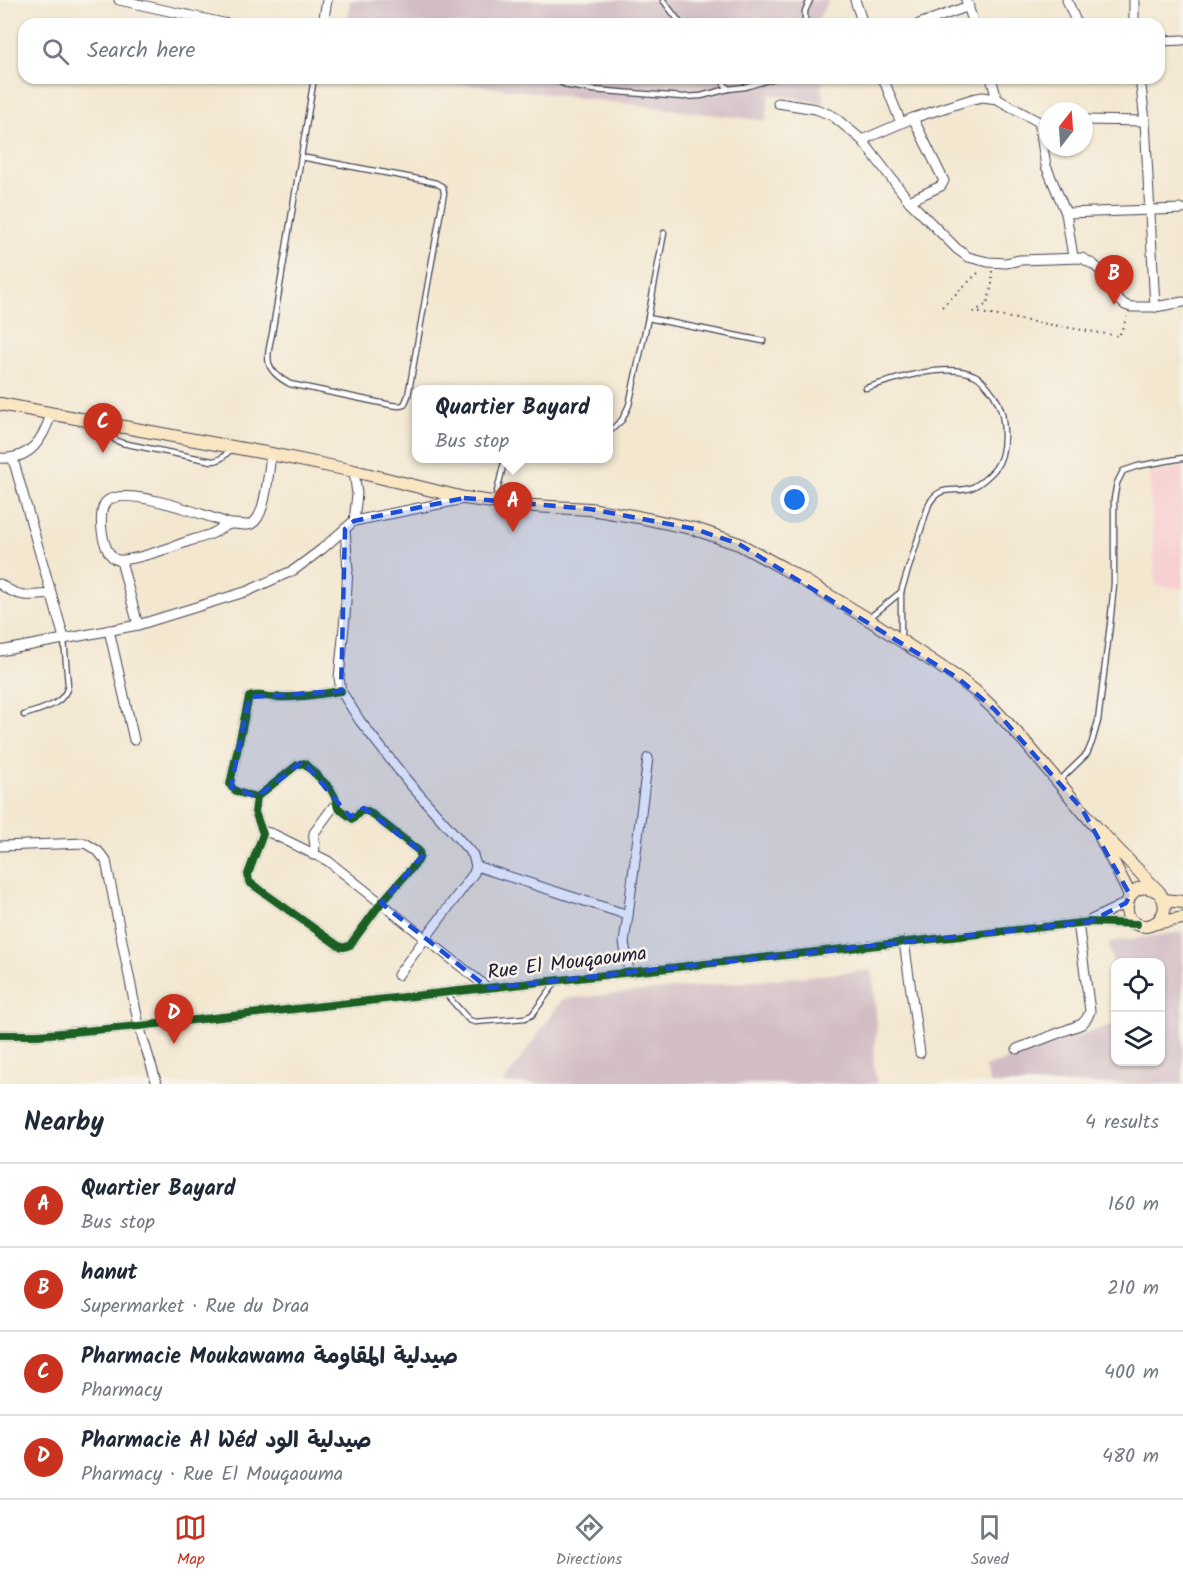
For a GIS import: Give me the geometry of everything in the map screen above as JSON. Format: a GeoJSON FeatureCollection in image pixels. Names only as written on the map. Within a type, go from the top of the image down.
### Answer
{"type":"FeatureCollection","features":[{"type":"Feature","properties":{"kind":"main road"},"geometry":{"type":"LineString","coordinates":[[0,404],[271,454],[354,471],[464,498],[494,503],[590,508],[695,529],[739,544],[868,619],[958,678],[982,697],[1025,742],[1095,826],[1161,896],[1165,906],[1164,913],[1156,923]]}},
{"type":"Feature","properties":{"kind":"main road"},"geometry":{"type":"LineString","coordinates":[[1095,826],[1128,899],[1127,912],[1131,919],[1137,924],[1147,926],[1183,918]]}},
{"type":"Feature","properties":{"kind":"main road"},"geometry":{"type":"LineString","coordinates":[[1128,899],[1140,888],[1147,887],[1161,896],[1183,902]]}},
{"type":"Feature","properties":{"kind":"street"},"geometry":{"type":"LineString","coordinates":[[119,0],[201,18]]}},
{"type":"Feature","properties":{"kind":"street"},"geometry":{"type":"LineString","coordinates":[[324,18],[327,0]]}},
{"type":"Feature","properties":{"kind":"street"},"geometry":{"type":"LineString","coordinates":[[855,0],[861,18]]}},
{"type":"Feature","properties":{"kind":"street"},"geometry":{"type":"LineString","coordinates":[[1067,0],[1074,18]]}},
{"type":"Feature","properties":{"kind":"street"},"geometry":{"type":"LineString","coordinates":[[1134,0],[1134,18]]}},
{"type":"Feature","properties":{"kind":"street"},"geometry":{"type":"LineString","coordinates":[[933,18],[968,3],[972,18]]}},
{"type":"Feature","properties":{"kind":"street"},"geometry":{"type":"LineString","coordinates":[[1165,41],[1183,40]]}},
{"type":"Feature","properties":{"kind":"street"},"geometry":{"type":"LineString","coordinates":[[885,84],[900,123]]}},
{"type":"Feature","properties":{"kind":"street"},"geometry":{"type":"LineString","coordinates":[[993,84],[997,99]]}},
{"type":"Feature","properties":{"kind":"street"},"geometry":{"type":"LineString","coordinates":[[1141,84],[1146,121],[1155,307]]}},
{"type":"Feature","properties":{"kind":"street"},"geometry":{"type":"LineString","coordinates":[[862,140],[913,118],[983,97],[997,99],[1039,120]]}},
{"type":"Feature","properties":{"kind":"street"},"geometry":{"type":"LineString","coordinates":[[778,103],[825,112],[862,140],[909,201],[968,257],[1006,263],[1020,260],[1082,258],[1104,274],[1119,301],[1131,307],[1155,307],[1183,302]]}},
{"type":"Feature","properties":{"kind":"street"},"geometry":{"type":"LineString","coordinates":[[909,201],[941,186],[944,182],[913,118]]}},
{"type":"Feature","properties":{"kind":"street"},"geometry":{"type":"LineString","coordinates":[[1093,120],[1146,121]]}},
{"type":"Feature","properties":{"kind":"street"},"geometry":{"type":"LineString","coordinates":[[1045,156],[1046,165],[1066,213],[1073,257]]}},
{"type":"Feature","properties":{"kind":"street"},"geometry":{"type":"LineString","coordinates":[[1066,213],[1183,209]]}},
{"type":"Feature","properties":{"kind":"street"},"geometry":{"type":"LineString","coordinates":[[0,458],[13,459],[30,450],[44,435],[51,414]]}},
{"type":"Feature","properties":{"kind":"street"},"geometry":{"type":"LineString","coordinates":[[230,524],[212,534],[121,561],[109,554],[102,531],[102,512],[109,499],[135,496],[230,524],[247,526],[255,522],[262,511],[271,454]]}},
{"type":"Feature","properties":{"kind":"street"},"geometry":{"type":"LineString","coordinates":[[13,459],[64,638]]}},
{"type":"Feature","properties":{"kind":"street"},"geometry":{"type":"LineString","coordinates":[[354,471],[357,494],[354,521]]}},
{"type":"Feature","properties":{"kind":"street"},"geometry":{"type":"LineString","coordinates":[[0,651],[138,625],[248,591],[294,570],[354,521],[464,498]]}},
{"type":"Feature","properties":{"kind":"street"},"geometry":{"type":"LineString","coordinates":[[345,529],[348,570],[339,678],[341,691],[360,721],[409,783],[473,855],[476,866],[474,873],[398,975]]}},
{"type":"Feature","properties":{"kind":"street"},"geometry":{"type":"LineString","coordinates":[[121,561],[138,625]]}},
{"type":"Feature","properties":{"kind":"street"},"geometry":{"type":"LineString","coordinates":[[0,584],[18,595],[51,594]]}},
{"type":"Feature","properties":{"kind":"street"},"geometry":{"type":"LineString","coordinates":[[109,630],[134,740]]}},
{"type":"Feature","properties":{"kind":"street"},"geometry":{"type":"LineString","coordinates":[[257,797],[239,793],[230,784],[249,697],[254,695],[275,698],[294,697],[341,691]]}},
{"type":"Feature","properties":{"kind":"street"},"geometry":{"type":"LineString","coordinates":[[629,972],[624,942],[648,758]]}},
{"type":"Feature","properties":{"kind":"street"},"geometry":{"type":"LineString","coordinates":[[304,763],[330,788],[338,808],[353,819],[361,811],[368,811],[420,851],[418,861],[381,903],[350,945],[345,948],[341,947],[249,882],[248,874],[263,834],[255,812],[257,797],[297,765],[304,763]]}},
{"type":"Feature","properties":{"kind":"street"},"geometry":{"type":"LineString","coordinates":[[314,855],[316,845],[314,833],[336,803]]}},
{"type":"Feature","properties":{"kind":"street"},"geometry":{"type":"LineString","coordinates":[[263,834],[266,832],[273,834],[328,861],[488,988]]}},
{"type":"Feature","properties":{"kind":"street"},"geometry":{"type":"LineString","coordinates":[[0,846],[85,843],[98,850],[106,861],[139,1026],[157,1084]]}},
{"type":"Feature","properties":{"kind":"street"},"geometry":{"type":"LineString","coordinates":[[476,866],[628,915]]}},
{"type":"Feature","properties":{"kind":"street","name":"Rue El Mouqaouma"},"geometry":{"type":"LineString","coordinates":[[1089,922],[1128,899]]}},
{"type":"Feature","properties":{"kind":"street"},"geometry":{"type":"LineString","coordinates":[[1017,1048],[1082,1024],[1087,1018],[1090,1011],[1078,923]]}},
{"type":"Feature","properties":{"kind":"street","name":"Rue El Mouqaouma"},"geometry":{"type":"LineString","coordinates":[[0,1035],[38,1035],[139,1026],[1078,923],[1137,924]]}},
{"type":"Feature","properties":{"kind":"street"},"geometry":{"type":"LineString","coordinates":[[904,942],[920,1053]]}},
{"type":"Feature","properties":{"kind":"lane"},"geometry":{"type":"LineString","coordinates":[[663,0],[676,18]]}},
{"type":"Feature","properties":{"kind":"lane"},"geometry":{"type":"LineString","coordinates":[[805,18],[805,11],[810,0]]}},
{"type":"Feature","properties":{"kind":"lane"},"geometry":{"type":"LineString","coordinates":[[301,158],[423,180],[443,187],[441,216],[408,396],[404,405],[391,405],[290,384],[270,367],[267,356],[313,84]]}},
{"type":"Feature","properties":{"kind":"lane"},"geometry":{"type":"LineString","coordinates":[[564,84],[592,90],[683,97],[701,96],[755,84]]}},
{"type":"Feature","properties":{"kind":"lane"},"geometry":{"type":"LineString","coordinates":[[724,84],[728,89]]}},
{"type":"Feature","properties":{"kind":"lane"},"geometry":{"type":"LineString","coordinates":[[613,428],[622,420],[629,405],[664,232]]}},
{"type":"Feature","properties":{"kind":"lane"},"geometry":{"type":"LineString","coordinates":[[648,318],[763,341]]}},
{"type":"Feature","properties":{"kind":"lane"},"geometry":{"type":"LineString","coordinates":[[866,388],[899,377],[940,370],[966,372],[977,376],[993,393],[1002,414],[1005,435],[1001,458],[996,468],[985,479],[972,488],[942,490],[933,496],[901,592],[901,641]]}},
{"type":"Feature","properties":{"kind":"lane"},"geometry":{"type":"LineString","coordinates":[[109,424],[116,440],[122,443],[212,461],[222,458],[232,447]]}},
{"type":"Feature","properties":{"kind":"lane"},"geometry":{"type":"LineString","coordinates":[[1058,782],[1087,754],[1098,721],[1114,584],[1114,499],[1117,483],[1123,471],[1138,465],[1183,458]]}},
{"type":"Feature","properties":{"kind":"lane"},"geometry":{"type":"LineString","coordinates":[[494,503],[504,463]]}},
{"type":"Feature","properties":{"kind":"lane"},"geometry":{"type":"LineString","coordinates":[[868,619],[901,592]]}},
{"type":"Feature","properties":{"kind":"lane"},"geometry":{"type":"LineString","coordinates":[[24,715],[60,702],[68,690],[64,638]]}},
{"type":"Feature","properties":{"kind":"lane"},"geometry":{"type":"LineString","coordinates":[[445,993],[470,1020],[475,1022],[525,1018],[532,1015],[557,980]]}},
{"type":"Feature","properties":{"kind":"path"},"geometry":{"type":"LineString","coordinates":[[942,307],[992,262]]}},
{"type":"Feature","properties":{"kind":"path"},"geometry":{"type":"LineString","coordinates":[[992,262],[992,285],[987,304],[974,312],[1119,336],[1131,307]]}},
{"type":"Feature","properties":{"kind":"highlighted area"},"geometry":{"type":"Polygon","coordinates":[[[464,498],[590,509],[695,529],[739,544],[958,678],[995,710],[1082,809],[1130,895],[1126,903],[1089,922],[488,988],[381,903],[424,854],[364,808],[350,817],[303,761],[257,797],[231,787],[249,697],[341,691],[345,529],[354,521],[464,498]]]}},
{"type":"Feature","properties":{"kind":"shaded area"},"geometry":{"type":"Polygon","coordinates":[[[350,0],[829,0],[818,18],[348,18],[350,0]]]}},
{"type":"Feature","properties":{"kind":"shaded area"},"geometry":{"type":"Polygon","coordinates":[[[466,84],[822,84],[824,103],[769,94],[766,121],[466,84]]]}},
{"type":"Feature","properties":{"kind":"shaded area"},"geometry":{"type":"Polygon","coordinates":[[[1183,467],[1183,589],[1156,585],[1149,471],[1183,467]]]}},
{"type":"Feature","properties":{"kind":"shaded area"},"geometry":{"type":"Polygon","coordinates":[[[1183,932],[1183,1084],[990,1084],[985,1067],[1111,1025],[1111,1066],[1165,1066],[1165,958],[1111,958],[1109,942],[1183,932]]]}},
{"type":"Feature","properties":{"kind":"shaded area"},"geometry":{"type":"Polygon","coordinates":[[[872,970],[877,1025],[873,1060],[877,1084],[503,1084],[563,999],[872,970]]]}},
{"type":"Feature","properties":{"kind":"cycle path"},"geometry":{"type":"LineString","coordinates":[[257,797],[255,812],[263,834],[248,874],[249,882],[338,945],[343,947],[350,945],[381,903],[418,861],[419,851],[368,811],[361,811],[353,819],[338,808],[330,788],[304,763],[297,765],[257,797],[238,792],[230,784],[249,697],[258,695],[298,697],[341,691]]}},
{"type":"Feature","properties":{"kind":"cycle path"},"geometry":{"type":"LineString","coordinates":[[0,1035],[38,1035],[139,1026],[1089,922],[1137,924]]}},
{"type":"Feature","properties":{"kind":"place","name":"hanut"},"geometry":{"type":"Point","coordinates":[1114,305]}},
{"type":"Feature","properties":{"kind":"place","name":"Pharmacie Moukawama صيدلية المقاومة"},"geometry":{"type":"Point","coordinates":[103,453]}},
{"type":"Feature","properties":{"kind":"place","name":"Quartier Bayard"},"geometry":{"type":"Point","coordinates":[513,532]}},
{"type":"Feature","properties":{"kind":"place","name":"Pharmacie Al Wéd صيدلية الود"},"geometry":{"type":"Point","coordinates":[174,1044]}}]}
